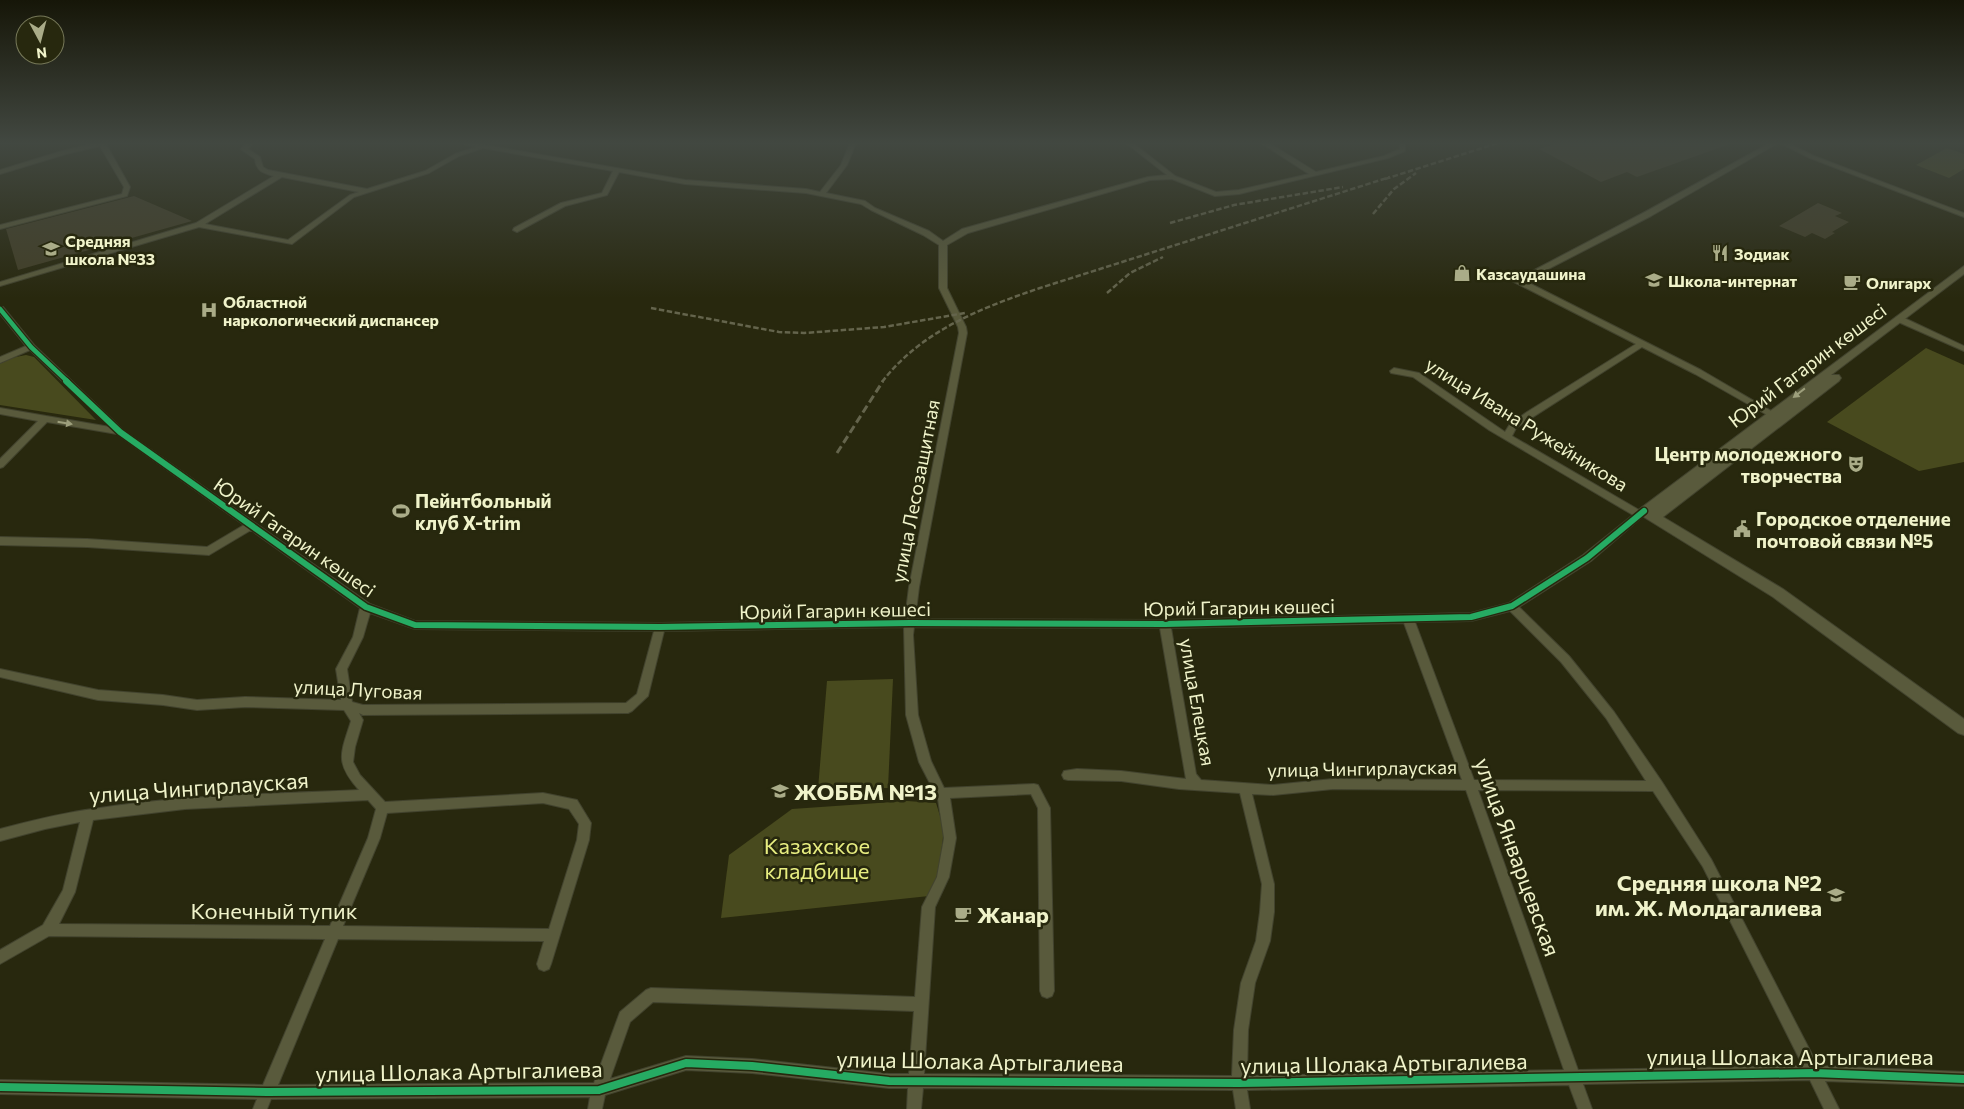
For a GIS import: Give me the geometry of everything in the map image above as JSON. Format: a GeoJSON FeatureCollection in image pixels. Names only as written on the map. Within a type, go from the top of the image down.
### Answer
{"type":"FeatureCollection","features":[{"type":"Feature","properties":{"kind":"main road","name":"Юрий Гагарин көшесі"},"geometry":{"type":"LineString","coordinates":[[1903,322],[1964,269]]}},
{"type":"Feature","properties":{"kind":"main road","name":"Юрий Гагарин көшесі"},"geometry":{"type":"LineString","coordinates":[[1646,514],[1903,322],[1964,280]]}},
{"type":"Feature","properties":{"kind":"main road"},"geometry":{"type":"LineString","coordinates":[[1646,514],[1778,593],[1964,728]]}},
{"type":"Feature","properties":{"kind":"street"},"geometry":{"type":"LineString","coordinates":[[0,227],[125,195]]}},
{"type":"Feature","properties":{"kind":"street"},"geometry":{"type":"LineString","coordinates":[[0,284],[199,225],[248,195]]}},
{"type":"Feature","properties":{"kind":"street"},"geometry":{"type":"LineString","coordinates":[[199,225],[289,242],[352,196],[357,195]]}},
{"type":"Feature","properties":{"kind":"street"},"geometry":{"type":"LineString","coordinates":[[517,230],[563,204],[602,195]]}},
{"type":"Feature","properties":{"kind":"street"},"geometry":{"type":"LineString","coordinates":[[826,195],[863,202],[873,210],[947,241],[965,231],[1092,195]]}},
{"type":"Feature","properties":{"kind":"street"},"geometry":{"type":"LineString","coordinates":[[1682,195],[1648,214],[1516,279],[1698,372],[1777,417]]}},
{"type":"Feature","properties":{"kind":"street"},"geometry":{"type":"LineString","coordinates":[[1911,195],[1964,215]]}},
{"type":"Feature","properties":{"kind":"street","name":"улица Лесозащитная"},"geometry":{"type":"LineString","coordinates":[[914,1109],[929,907],[943,877],[950,838],[942,793],[925,762],[912,716],[908,661],[914,587],[963,333],[962,327],[943,288],[947,241]]}},
{"type":"Feature","properties":{"kind":"street","name":"Юрий Гагарин көшесі"},"geometry":{"type":"LineString","coordinates":[[0,309],[31,347],[120,432],[366,607],[415,624],[660,627],[910,623],[1165,624],[1471,617],[1512,606],[1587,558],[1646,514]]}},
{"type":"Feature","properties":{"kind":"street"},"geometry":{"type":"LineString","coordinates":[[1903,322],[1964,349]]}},
{"type":"Feature","properties":{"kind":"street"},"geometry":{"type":"LineString","coordinates":[[1507,437],[1513,426],[1530,414],[1641,344]]}},
{"type":"Feature","properties":{"kind":"street"},"geometry":{"type":"LineString","coordinates":[[0,360],[31,347]]}},
{"type":"Feature","properties":{"kind":"street","name":"улица Ивана Ружейникова"},"geometry":{"type":"LineString","coordinates":[[1394,371],[1416,375],[1507,437],[1646,514]]}},
{"type":"Feature","properties":{"kind":"street","name":"Юрий Гагарин көшесі"},"geometry":{"type":"LineString","coordinates":[[0,411],[120,432]]}},
{"type":"Feature","properties":{"kind":"street"},"geometry":{"type":"LineString","coordinates":[[0,465],[44,420]]}},
{"type":"Feature","properties":{"kind":"street"},"geometry":{"type":"LineString","coordinates":[[0,541],[87,543],[209,551],[251,525]]}},
{"type":"Feature","properties":{"kind":"street"},"geometry":{"type":"LineString","coordinates":[[1512,606],[1565,659],[1610,715],[1707,863],[1832,1109]]}},
{"type":"Feature","properties":{"kind":"street"},"geometry":{"type":"LineString","coordinates":[[366,607],[358,638],[342,669],[347,705],[357,720],[346,761],[350,773],[382,808]]}},
{"type":"Feature","properties":{"kind":"street","name":"улица Январцевская"},"geometry":{"type":"LineString","coordinates":[[1408,619],[1470,785],[1585,1109]]}},
{"type":"Feature","properties":{"kind":"street","name":"улица Елецкая"},"geometry":{"type":"LineString","coordinates":[[1165,624],[1190,776],[1198,785]]}},
{"type":"Feature","properties":{"kind":"street","name":"улица Луговая"},"geometry":{"type":"LineString","coordinates":[[0,673],[98,696],[163,700],[198,705],[245,702],[347,705],[363,710],[628,708],[642,696],[660,627]]}},
{"type":"Feature","properties":{"kind":"street","name":"улица Чингирлауская"},"geometry":{"type":"LineString","coordinates":[[1068,775],[1121,776],[1198,785],[1273,790],[1333,784],[1658,786]]}},
{"type":"Feature","properties":{"kind":"street"},"geometry":{"type":"LineString","coordinates":[[1243,1109],[1239,1083],[1241,1030],[1248,983],[1263,942],[1268,884],[1245,788]]}},
{"type":"Feature","properties":{"kind":"street"},"geometry":{"type":"LineString","coordinates":[[942,793],[1034,789],[1044,808],[1047,990]]}},
{"type":"Feature","properties":{"kind":"street","name":"улица Чингирлауская"},"geometry":{"type":"LineString","coordinates":[[0,835],[41,822],[180,804],[372,795]]}},
{"type":"Feature","properties":{"kind":"street"},"geometry":{"type":"LineString","coordinates":[[382,808],[543,798],[573,804],[585,823],[583,840],[544,964]]}},
{"type":"Feature","properties":{"kind":"street"},"geometry":{"type":"LineString","coordinates":[[260,1109],[374,838],[382,808]]}},
{"type":"Feature","properties":{"kind":"street"},"geometry":{"type":"LineString","coordinates":[[48,930],[69,892],[88,815]]}},
{"type":"Feature","properties":{"kind":"street","name":"Конечный тупик"},"geometry":{"type":"LineString","coordinates":[[0,957],[48,930],[554,935]]}},
{"type":"Feature","properties":{"kind":"street"},"geometry":{"type":"LineString","coordinates":[[595,1109],[599,1090],[624,1017],[651,996],[921,1004]]}},
{"type":"Feature","properties":{"kind":"street","name":"улица Шолака Артыгалиева"},"geometry":{"type":"LineString","coordinates":[[0,1087],[267,1092],[599,1090],[686,1063],[752,1066],[889,1080],[1239,1083],[1814,1073],[1964,1079]]}},
{"type":"Feature","properties":{"kind":"green space"},"geometry":{"type":"Polygon","coordinates":[[[1926,348],[1964,365],[1964,462],[1919,471],[1827,422],[1926,348]]]}},
{"type":"Feature","properties":{"kind":"green space"},"geometry":{"type":"Polygon","coordinates":[[[26,355],[34,357],[96,420],[0,405],[0,363],[11,358],[26,355]]]}},
{"type":"Feature","properties":{"kind":"green space"},"geometry":{"type":"Polygon","coordinates":[[[893,679],[888,788],[818,789],[827,681],[893,679]]]}},
{"type":"Feature","properties":{"kind":"green space","name":"Казахское кладбище"},"geometry":{"type":"Polygon","coordinates":[[[907,801],[936,803],[944,829],[939,871],[929,896],[721,918],[729,855],[792,809],[907,801]]]}},
{"type":"Feature","properties":{"kind":"building","name":"Средняя школа №33"},"geometry":{"type":"Polygon","coordinates":[[[134,196],[192,221],[18,270],[6,229],[134,196]]]}},
{"type":"Feature","properties":{"kind":"building"},"geometry":{"type":"Polygon","coordinates":[[[1818,203],[1842,213],[1835,216],[1849,222],[1832,232],[1835,233],[1825,239],[1812,233],[1805,237],[1779,226],[1818,203]]]}},
{"type":"Feature","properties":{"kind":"railway"},"geometry":{"type":"LineString","coordinates":[[1170,223],[1234,205],[1296,195]]}},
{"type":"Feature","properties":{"kind":"railway"},"geometry":{"type":"LineString","coordinates":[[882,382],[915,349],[934,335],[974,313],[1040,288],[1334,195]]}},
{"type":"Feature","properties":{"kind":"railway"},"geometry":{"type":"LineString","coordinates":[[1373,214],[1389,195]]}},
{"type":"Feature","properties":{"kind":"railway"},"geometry":{"type":"LineString","coordinates":[[1107,293],[1130,273],[1163,257]]}},
{"type":"Feature","properties":{"kind":"railway"},"geometry":{"type":"LineString","coordinates":[[651,308],[779,332],[804,333],[884,327],[965,313]]}},
{"type":"Feature","properties":{"kind":"railway"},"geometry":{"type":"LineString","coordinates":[[837,453],[883,381]]}},
{"type":"Feature","properties":{"kind":"cycle path"},"geometry":{"type":"LineString","coordinates":[[0,309],[31,347],[120,432],[366,607],[415,625],[660,627],[910,623],[1165,624],[1471,617],[1512,606],[1587,558],[1644,511]]}},
{"type":"Feature","properties":{"kind":"cycle path"},"geometry":{"type":"LineString","coordinates":[[0,1087],[267,1092],[599,1090],[686,1063],[752,1066],[889,1081],[1239,1083],[1814,1073],[1964,1079]]}},
{"type":"Feature","properties":{"kind":"place","name":"Средняя школа №33"},"geometry":{"type":"Point","coordinates":[51,249]}},
{"type":"Feature","properties":{"kind":"place","name":"Зодиак"},"geometry":{"type":"Point","coordinates":[1720,253]}},
{"type":"Feature","properties":{"kind":"place","name":"Казсаудашина"},"geometry":{"type":"Point","coordinates":[1462,273]}},
{"type":"Feature","properties":{"kind":"place","name":"Школа-интернат"},"geometry":{"type":"Point","coordinates":[1654,280]}},
{"type":"Feature","properties":{"kind":"place","name":"Олигарх"},"geometry":{"type":"Point","coordinates":[1852,282]}},
{"type":"Feature","properties":{"kind":"place","name":"Областной наркологический диспансер"},"geometry":{"type":"Point","coordinates":[209,310]}},
{"type":"Feature","properties":{"kind":"place","name":"Центр молодежного творчества"},"geometry":{"type":"Point","coordinates":[1856,464]}},
{"type":"Feature","properties":{"kind":"place","name":"Пейнтбольный клуб X-trim"},"geometry":{"type":"Point","coordinates":[401,511]}},
{"type":"Feature","properties":{"kind":"place","name":"Городское отделение почтовой связи №5"},"geometry":{"type":"Point","coordinates":[1742,529]}},
{"type":"Feature","properties":{"kind":"place","name":"ЖОББМ №13"},"geometry":{"type":"Point","coordinates":[780,791]}},
{"type":"Feature","properties":{"kind":"place","name":"Средняя школа №2 им. Ж. Молдагалиева"},"geometry":{"type":"Point","coordinates":[1836,895]}},
{"type":"Feature","properties":{"kind":"place","name":"Жанар"},"geometry":{"type":"Point","coordinates":[963,914]}}]}
